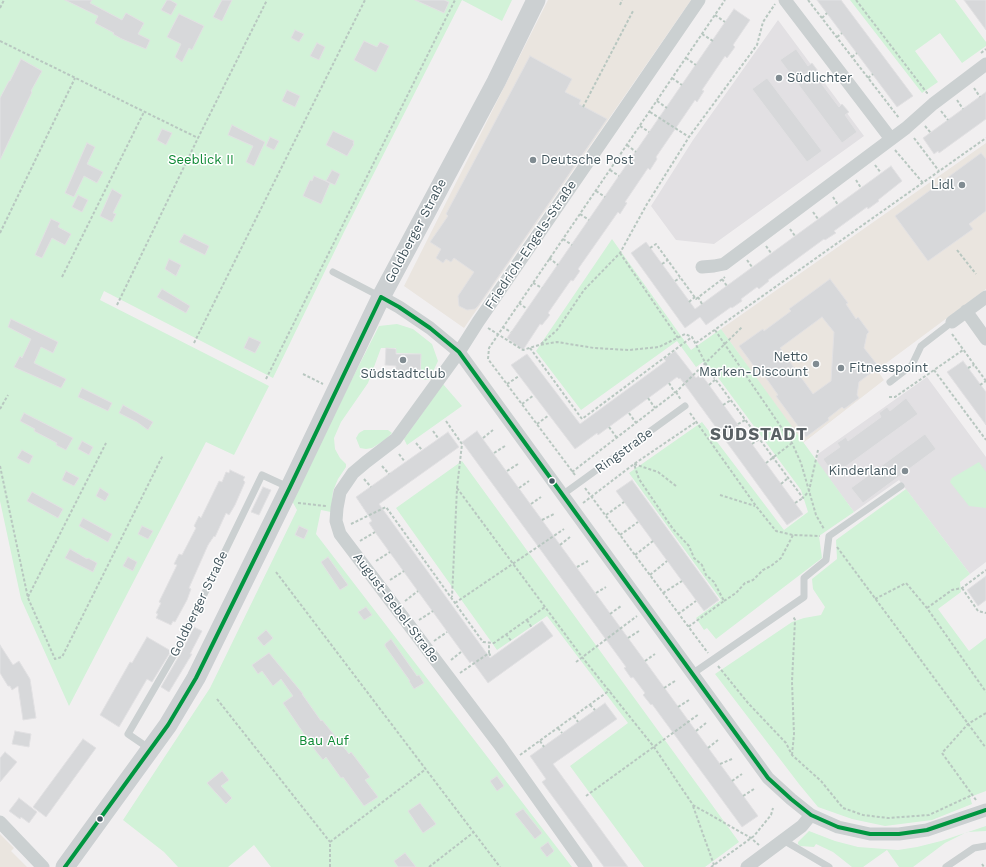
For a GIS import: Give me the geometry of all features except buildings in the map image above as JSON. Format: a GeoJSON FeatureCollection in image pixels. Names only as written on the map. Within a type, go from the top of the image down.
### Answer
{"type":"FeatureCollection","features":[{"type":"Feature","properties":{"kind":"main road","name":"Goldberger Straße"},"geometry":{"type":"LineString","coordinates":[[65,867],[168,725],[196,678],[287,494],[381,297],[496,82],[536,0]]}},
{"type":"Feature","properties":{"kind":"street","name":"Friedrich-Engels-Straße"},"geometry":{"type":"LineString","coordinates":[[459,352],[478,322],[699,0]]}},
{"type":"Feature","properties":{"kind":"street"},"geometry":{"type":"LineString","coordinates":[[785,0],[893,145]]}},
{"type":"Feature","properties":{"kind":"street"},"geometry":{"type":"LineString","coordinates":[[702,267],[724,264],[893,145],[906,128],[983,58]]}},
{"type":"Feature","properties":{"kind":"street"},"geometry":{"type":"LineString","coordinates":[[381,297],[430,328],[459,352],[768,778],[791,799],[811,815],[838,827],[870,834],[899,834],[927,830],[986,810]]}},
{"type":"Feature","properties":{"kind":"street"},"geometry":{"type":"LineString","coordinates":[[950,324],[986,297]]}},
{"type":"Feature","properties":{"kind":"street"},"geometry":{"type":"LineString","coordinates":[[966,311],[986,338]]}},
{"type":"Feature","properties":{"kind":"street","name":"August-Bebel-Straße"},"geometry":{"type":"LineString","coordinates":[[459,352],[396,439],[353,473],[340,492],[336,521],[340,534],[500,744],[586,867]]}},
{"type":"Feature","properties":{"kind":"street"},"geometry":{"type":"LineString","coordinates":[[747,867],[802,826],[811,815]]}},
{"type":"Feature","properties":{"kind":"street"},"geometry":{"type":"LineString","coordinates":[[0,822],[43,867]]}},
{"type":"Feature","properties":{"kind":"lane"},"geometry":{"type":"LineString","coordinates":[[332,272],[381,297]]}},
{"type":"Feature","properties":{"kind":"lane"},"geometry":{"type":"LineString","coordinates":[[890,382],[912,366],[921,346],[950,324]]}},
{"type":"Feature","properties":{"kind":"lane","name":"Ringstraße"},"geometry":{"type":"LineString","coordinates":[[562,495],[685,406]]}},
{"type":"Feature","properties":{"kind":"lane","name":"Goldberger Straße"},"geometry":{"type":"LineString","coordinates":[[151,749],[128,734],[179,646],[262,475],[287,494]]}},
{"type":"Feature","properties":{"kind":"lane"},"geometry":{"type":"LineString","coordinates":[[692,674],[804,597],[804,578],[826,560],[829,536],[901,486]]}},
{"type":"Feature","properties":{"kind":"lane"},"geometry":{"type":"LineString","coordinates":[[783,840],[830,867]]}},
{"type":"Feature","properties":{"kind":"lane"},"geometry":{"type":"LineString","coordinates":[[946,867],[974,848],[986,846]]}},
{"type":"Feature","properties":{"kind":"path"},"geometry":{"type":"LineString","coordinates":[[0,8],[4,0]]}},
{"type":"Feature","properties":{"kind":"path"},"geometry":{"type":"LineString","coordinates":[[117,305],[267,0]]}},
{"type":"Feature","properties":{"kind":"path"},"geometry":{"type":"LineString","coordinates":[[194,343],[365,0]]}},
{"type":"Feature","properties":{"kind":"path"},"geometry":{"type":"LineString","coordinates":[[266,379],[455,0]]}},
{"type":"Feature","properties":{"kind":"path"},"geometry":{"type":"LineString","coordinates":[[620,4],[622,0]]}},
{"type":"Feature","properties":{"kind":"path"},"geometry":{"type":"LineString","coordinates":[[726,0],[497,334],[489,348],[488,359],[572,472],[592,496],[713,660],[748,703],[786,743],[792,755],[821,781],[843,808],[863,815],[888,818],[928,815],[972,795]]}},
{"type":"Feature","properties":{"kind":"path"},"geometry":{"type":"LineString","coordinates":[[539,345],[557,330],[584,290],[620,253],[647,204],[689,136],[757,44],[763,22],[778,0]]}},
{"type":"Feature","properties":{"kind":"path"},"geometry":{"type":"LineString","coordinates":[[808,0],[939,171]]}},
{"type":"Feature","properties":{"kind":"path"},"geometry":{"type":"LineString","coordinates":[[856,0],[926,93],[933,88]]}},
{"type":"Feature","properties":{"kind":"path"},"geometry":{"type":"LineString","coordinates":[[583,107],[633,11]]}},
{"type":"Feature","properties":{"kind":"path"},"geometry":{"type":"LineString","coordinates":[[822,18],[827,13]]}},
{"type":"Feature","properties":{"kind":"path"},"geometry":{"type":"LineString","coordinates":[[715,15],[725,22]]}},
{"type":"Feature","properties":{"kind":"path"},"geometry":{"type":"LineString","coordinates":[[836,37],[842,33]]}},
{"type":"Feature","properties":{"kind":"path"},"geometry":{"type":"LineString","coordinates":[[702,34],[713,41]]}},
{"type":"Feature","properties":{"kind":"path"},"geometry":{"type":"LineString","coordinates":[[0,41],[198,138]]}},
{"type":"Feature","properties":{"kind":"path"},"geometry":{"type":"LineString","coordinates":[[983,58],[986,49]]}},
{"type":"Feature","properties":{"kind":"path"},"geometry":{"type":"LineString","coordinates":[[852,57],[857,53]]}},
{"type":"Feature","properties":{"kind":"path"},"geometry":{"type":"LineString","coordinates":[[686,58],[696,65]]}},
{"type":"Feature","properties":{"kind":"path"},"geometry":{"type":"LineString","coordinates":[[868,78],[873,74]]}},
{"type":"Feature","properties":{"kind":"path"},"geometry":{"type":"LineString","coordinates":[[0,233],[75,78]]}},
{"type":"Feature","properties":{"kind":"path"},"geometry":{"type":"LineString","coordinates":[[672,78],[682,85]]}},
{"type":"Feature","properties":{"kind":"path"},"geometry":{"type":"LineString","coordinates":[[972,86],[980,96]]}},
{"type":"Feature","properties":{"kind":"path"},"geometry":{"type":"LineString","coordinates":[[955,98],[963,109]]}},
{"type":"Feature","properties":{"kind":"path"},"geometry":{"type":"LineString","coordinates":[[657,101],[666,108]]}},
{"type":"Feature","properties":{"kind":"path"},"geometry":{"type":"LineString","coordinates":[[940,110],[948,120]]}},
{"type":"Feature","properties":{"kind":"path"},"geometry":{"type":"LineString","coordinates":[[62,277],[144,112]]}},
{"type":"Feature","properties":{"kind":"path"},"geometry":{"type":"LineString","coordinates":[[650,112],[689,136]]}},
{"type":"Feature","properties":{"kind":"path"},"geometry":{"type":"LineString","coordinates":[[924,124],[931,133]]}},
{"type":"Feature","properties":{"kind":"path"},"geometry":{"type":"LineString","coordinates":[[640,126],[649,132]]}},
{"type":"Feature","properties":{"kind":"path"},"geometry":{"type":"LineString","coordinates":[[696,343],[986,138]]}},
{"type":"Feature","properties":{"kind":"path"},"geometry":{"type":"LineString","coordinates":[[626,145],[636,152]]}},
{"type":"Feature","properties":{"kind":"path"},"geometry":{"type":"LineString","coordinates":[[893,145],[923,183]]}},
{"type":"Feature","properties":{"kind":"path"},"geometry":{"type":"LineString","coordinates":[[875,165],[881,173]]}},
{"type":"Feature","properties":{"kind":"path"},"geometry":{"type":"LineString","coordinates":[[610,170],[619,176]]}},
{"type":"Feature","properties":{"kind":"path"},"geometry":{"type":"LineString","coordinates":[[855,179],[861,188]]}},
{"type":"Feature","properties":{"kind":"path"},"geometry":{"type":"LineString","coordinates":[[596,191],[605,197]]}},
{"type":"Feature","properties":{"kind":"path"},"geometry":{"type":"LineString","coordinates":[[832,197],[838,205]]}},
{"type":"Feature","properties":{"kind":"path"},"geometry":{"type":"LineString","coordinates":[[812,212],[818,219]]}},
{"type":"Feature","properties":{"kind":"path"},"geometry":{"type":"LineString","coordinates":[[580,214],[589,220]]}},
{"type":"Feature","properties":{"kind":"path"},"geometry":{"type":"LineString","coordinates":[[789,229],[795,236]]}},
{"type":"Feature","properties":{"kind":"path"},"geometry":{"type":"LineString","coordinates":[[562,239],[572,245]]}},
{"type":"Feature","properties":{"kind":"path"},"geometry":{"type":"LineString","coordinates":[[766,246],[771,253]]}},
{"type":"Feature","properties":{"kind":"path"},"geometry":{"type":"LineString","coordinates":[[957,250],[976,274]]}},
{"type":"Feature","properties":{"kind":"path"},"geometry":{"type":"LineString","coordinates":[[620,253],[678,338]]}},
{"type":"Feature","properties":{"kind":"path"},"geometry":{"type":"LineString","coordinates":[[550,258],[558,265]]}},
{"type":"Feature","properties":{"kind":"path"},"geometry":{"type":"LineString","coordinates":[[662,264],[668,260]]}},
{"type":"Feature","properties":{"kind":"path"},"geometry":{"type":"LineString","coordinates":[[747,260],[752,267]]}},
{"type":"Feature","properties":{"kind":"path"},"geometry":{"type":"LineString","coordinates":[[675,281],[681,278]]}},
{"type":"Feature","properties":{"kind":"path"},"geometry":{"type":"LineString","coordinates":[[722,279],[727,286]]}},
{"type":"Feature","properties":{"kind":"path"},"geometry":{"type":"LineString","coordinates":[[533,283],[542,288]]}},
{"type":"Feature","properties":{"kind":"path"},"geometry":{"type":"LineString","coordinates":[[689,302],[696,297],[702,304]]}},
{"type":"Feature","properties":{"kind":"path"},"geometry":{"type":"LineString","coordinates":[[519,303],[527,309]]}},
{"type":"Feature","properties":{"kind":"path"},"geometry":{"type":"LineString","coordinates":[[478,322],[523,350],[539,345],[557,342],[594,348],[629,350],[659,347],[684,334],[692,337],[716,379],[803,498]]}},
{"type":"Feature","properties":{"kind":"path"},"geometry":{"type":"LineString","coordinates":[[950,324],[963,350],[986,381],[980,385]]}},
{"type":"Feature","properties":{"kind":"path"},"geometry":{"type":"LineString","coordinates":[[502,327],[511,332]]}},
{"type":"Feature","properties":{"kind":"path"},"geometry":{"type":"LineString","coordinates":[[572,472],[676,393],[742,327]]}},
{"type":"Feature","properties":{"kind":"path"},"geometry":{"type":"LineString","coordinates":[[715,330],[792,443],[801,463],[816,515],[829,536],[986,748]]}},
{"type":"Feature","properties":{"kind":"path"},"geometry":{"type":"LineString","coordinates":[[530,348],[582,419],[692,337]]}},
{"type":"Feature","properties":{"kind":"path"},"geometry":{"type":"LineString","coordinates":[[889,397],[895,397],[963,350]]}},
{"type":"Feature","properties":{"kind":"path"},"geometry":{"type":"LineString","coordinates":[[968,368],[974,364]]}},
{"type":"Feature","properties":{"kind":"path"},"geometry":{"type":"LineString","coordinates":[[934,370],[986,440]]}},
{"type":"Feature","properties":{"kind":"path"},"geometry":{"type":"LineString","coordinates":[[303,374],[323,384],[326,378]]}},
{"type":"Feature","properties":{"kind":"path"},"geometry":{"type":"LineString","coordinates":[[507,384],[520,376]]}},
{"type":"Feature","properties":{"kind":"path"},"geometry":{"type":"LineString","coordinates":[[709,385],[716,379]]}},
{"type":"Feature","properties":{"kind":"path"},"geometry":{"type":"LineString","coordinates":[[668,383],[756,506],[776,531],[793,535],[829,536]]}},
{"type":"Feature","properties":{"kind":"path"},"geometry":{"type":"LineString","coordinates":[[0,409],[8,395]]}},
{"type":"Feature","properties":{"kind":"path"},"geometry":{"type":"LineString","coordinates":[[522,404],[534,395]]}},
{"type":"Feature","properties":{"kind":"path"},"geometry":{"type":"LineString","coordinates":[[648,398],[655,408]]}},
{"type":"Feature","properties":{"kind":"path"},"geometry":{"type":"LineString","coordinates":[[723,405],[731,400]]}},
{"type":"Feature","properties":{"kind":"path"},"geometry":{"type":"LineString","coordinates":[[629,412],[636,423]]}},
{"type":"Feature","properties":{"kind":"path"},"geometry":{"type":"LineString","coordinates":[[537,424],[549,415]]}},
{"type":"Feature","properties":{"kind":"path"},"geometry":{"type":"LineString","coordinates":[[738,424],[745,419]]}},
{"type":"Feature","properties":{"kind":"path"},"geometry":{"type":"LineString","coordinates":[[446,421],[462,444],[457,488],[452,598]]}},
{"type":"Feature","properties":{"kind":"path"},"geometry":{"type":"LineString","coordinates":[[574,510],[634,464],[696,422]]}},
{"type":"Feature","properties":{"kind":"path"},"geometry":{"type":"LineString","coordinates":[[609,427],[616,438]]}},
{"type":"Feature","properties":{"kind":"path"},"geometry":{"type":"LineString","coordinates":[[483,438],[493,430]]}},
{"type":"Feature","properties":{"kind":"path"},"geometry":{"type":"LineString","coordinates":[[433,431],[438,438]]}},
{"type":"Feature","properties":{"kind":"path"},"geometry":{"type":"LineString","coordinates":[[752,444],[760,439]]}},
{"type":"Feature","properties":{"kind":"path"},"geometry":{"type":"LineString","coordinates":[[28,598],[106,443]]}},
{"type":"Feature","properties":{"kind":"path"},"geometry":{"type":"LineString","coordinates":[[416,443],[422,450]]}},
{"type":"Feature","properties":{"kind":"path"},"geometry":{"type":"LineString","coordinates":[[766,463],[792,443]]}},
{"type":"Feature","properties":{"kind":"path"},"geometry":{"type":"LineString","coordinates":[[494,453],[504,446]]}},
{"type":"Feature","properties":{"kind":"path"},"geometry":{"type":"LineString","coordinates":[[795,503],[803,498],[809,491],[818,450]]}},
{"type":"Feature","properties":{"kind":"path"},"geometry":{"type":"LineString","coordinates":[[400,454],[405,462]]}},
{"type":"Feature","properties":{"kind":"path"},"geometry":{"type":"LineString","coordinates":[[0,466],[28,598],[55,659],[62,657],[163,455]]}},
{"type":"Feature","properties":{"kind":"path"},"geometry":{"type":"LineString","coordinates":[[507,471],[518,464]]}},
{"type":"Feature","properties":{"kind":"path"},"geometry":{"type":"LineString","coordinates":[[634,464],[658,472],[676,486]]}},
{"type":"Feature","properties":{"kind":"path"},"geometry":{"type":"LineString","coordinates":[[634,464],[639,479],[673,529],[688,546],[694,558],[702,565],[706,575],[714,582],[724,601]]}},
{"type":"Feature","properties":{"kind":"path"},"geometry":{"type":"LineString","coordinates":[[382,466],[389,474]]}},
{"type":"Feature","properties":{"kind":"path"},"geometry":{"type":"LineString","coordinates":[[781,484],[788,478]]}},
{"type":"Feature","properties":{"kind":"path"},"geometry":{"type":"LineString","coordinates":[[364,480],[371,487]]}},
{"type":"Feature","properties":{"kind":"path"},"geometry":{"type":"LineString","coordinates":[[519,488],[529,481]]}},
{"type":"Feature","properties":{"kind":"path"},"geometry":{"type":"LineString","coordinates":[[457,488],[514,563],[582,657],[610,690],[654,747],[693,805],[712,866],[754,836],[771,815],[773,808]]}},
{"type":"Feature","properties":{"kind":"path"},"geometry":{"type":"LineString","coordinates":[[287,494],[337,508]]}},
{"type":"Feature","properties":{"kind":"path"},"geometry":{"type":"LineString","coordinates":[[720,495],[756,506]]}},
{"type":"Feature","properties":{"kind":"path"},"geometry":{"type":"LineString","coordinates":[[531,504],[541,497]]}},
{"type":"Feature","properties":{"kind":"path"},"geometry":{"type":"LineString","coordinates":[[606,516],[624,502]]}},
{"type":"Feature","properties":{"kind":"path"},"geometry":{"type":"LineString","coordinates":[[351,524],[386,507],[483,642],[494,643],[545,606]]}},
{"type":"Feature","properties":{"kind":"path"},"geometry":{"type":"LineString","coordinates":[[542,520],[554,514]]}},
{"type":"Feature","properties":{"kind":"path"},"geometry":{"type":"LineString","coordinates":[[620,535],[638,522]]}},
{"type":"Feature","properties":{"kind":"path"},"geometry":{"type":"LineString","coordinates":[[455,603],[564,529]]}},
{"type":"Feature","properties":{"kind":"path"},"geometry":{"type":"LineString","coordinates":[[360,542],[375,532]]}},
{"type":"Feature","properties":{"kind":"path"},"geometry":{"type":"LineString","coordinates":[[688,627],[736,592],[745,583],[753,580],[781,558],[793,535]]}},
{"type":"Feature","properties":{"kind":"path"},"geometry":{"type":"LineString","coordinates":[[560,545],[570,537]]}},
{"type":"Feature","properties":{"kind":"path"},"geometry":{"type":"LineString","coordinates":[[635,555],[653,541]]}},
{"type":"Feature","properties":{"kind":"path"},"geometry":{"type":"LineString","coordinates":[[375,562],[390,552]]}},
{"type":"Feature","properties":{"kind":"path"},"geometry":{"type":"LineString","coordinates":[[576,567],[588,561]]}},
{"type":"Feature","properties":{"kind":"path"},"geometry":{"type":"LineString","coordinates":[[650,575],[667,561]]}},
{"type":"Feature","properties":{"kind":"path"},"geometry":{"type":"LineString","coordinates":[[927,608],[952,590],[962,588],[986,570]]}},
{"type":"Feature","properties":{"kind":"path"},"geometry":{"type":"LineString","coordinates":[[389,581],[404,571]]}},
{"type":"Feature","properties":{"kind":"path"},"geometry":{"type":"LineString","coordinates":[[276,572],[500,867]]}},
{"type":"Feature","properties":{"kind":"path"},"geometry":{"type":"LineString","coordinates":[[974,579],[977,583]]}},
{"type":"Feature","properties":{"kind":"path"},"geometry":{"type":"LineString","coordinates":[[663,594],[682,581]]}},
{"type":"Feature","properties":{"kind":"path"},"geometry":{"type":"LineString","coordinates":[[875,599],[906,583],[927,608],[986,692]]}},
{"type":"Feature","properties":{"kind":"path"},"geometry":{"type":"LineString","coordinates":[[596,593],[606,587]]}},
{"type":"Feature","properties":{"kind":"path"},"geometry":{"type":"LineString","coordinates":[[962,588],[978,611],[986,612]]}},
{"type":"Feature","properties":{"kind":"path"},"geometry":{"type":"LineString","coordinates":[[404,601],[418,591]]}},
{"type":"Feature","properties":{"kind":"path"},"geometry":{"type":"LineString","coordinates":[[678,614],[696,601]]}},
{"type":"Feature","properties":{"kind":"path"},"geometry":{"type":"LineString","coordinates":[[610,614],[621,606]]}},
{"type":"Feature","properties":{"kind":"path"},"geometry":{"type":"LineString","coordinates":[[790,607],[795,620],[792,682],[794,734],[792,755]]}},
{"type":"Feature","properties":{"kind":"path"},"geometry":{"type":"LineString","coordinates":[[576,662],[645,609]]}},
{"type":"Feature","properties":{"kind":"path"},"geometry":{"type":"LineString","coordinates":[[418,621],[432,611]]}},
{"type":"Feature","properties":{"kind":"path"},"geometry":{"type":"LineString","coordinates":[[527,620],[532,628]]}},
{"type":"Feature","properties":{"kind":"path"},"geometry":{"type":"LineString","coordinates":[[628,638],[639,631]]}},
{"type":"Feature","properties":{"kind":"path"},"geometry":{"type":"LineString","coordinates":[[433,641],[447,632]]}},
{"type":"Feature","properties":{"kind":"path"},"geometry":{"type":"LineString","coordinates":[[506,634],[512,642]]}},
{"type":"Feature","properties":{"kind":"path"},"geometry":{"type":"LineString","coordinates":[[489,643],[489,653],[492,657]]}},
{"type":"Feature","properties":{"kind":"path"},"geometry":{"type":"LineString","coordinates":[[448,662],[462,652]]}},
{"type":"Feature","properties":{"kind":"path"},"geometry":{"type":"LineString","coordinates":[[458,675],[489,653]]}},
{"type":"Feature","properties":{"kind":"path"},"geometry":{"type":"LineString","coordinates":[[645,661],[655,654]]}},
{"type":"Feature","properties":{"kind":"path"},"geometry":{"type":"LineString","coordinates":[[664,688],[675,681]]}},
{"type":"Feature","properties":{"kind":"path"},"geometry":{"type":"LineString","coordinates":[[517,757],[610,690]]}},
{"type":"Feature","properties":{"kind":"path"},"geometry":{"type":"LineString","coordinates":[[217,698],[330,842],[330,867]]}},
{"type":"Feature","properties":{"kind":"path"},"geometry":{"type":"LineString","coordinates":[[678,707],[689,700]]}},
{"type":"Feature","properties":{"kind":"path"},"geometry":{"type":"LineString","coordinates":[[590,705],[594,710]]}},
{"type":"Feature","properties":{"kind":"path"},"geometry":{"type":"LineString","coordinates":[[976,801],[942,753],[968,724],[986,713]]}},
{"type":"Feature","properties":{"kind":"path"},"geometry":{"type":"LineString","coordinates":[[586,796],[699,714]]}},
{"type":"Feature","properties":{"kind":"path"},"geometry":{"type":"LineString","coordinates":[[574,716],[578,722]]}},
{"type":"Feature","properties":{"kind":"path"},"geometry":{"type":"LineString","coordinates":[[696,731],[706,723]]}},
{"type":"Feature","properties":{"kind":"path"},"geometry":{"type":"LineString","coordinates":[[558,728],[562,733]]}},
{"type":"Feature","properties":{"kind":"path"},"geometry":{"type":"LineString","coordinates":[[708,748],[718,740]]}},
{"type":"Feature","properties":{"kind":"path"},"geometry":{"type":"LineString","coordinates":[[540,741],[544,747]]}},
{"type":"Feature","properties":{"kind":"path"},"geometry":{"type":"LineString","coordinates":[[720,764],[732,759]]}},
{"type":"Feature","properties":{"kind":"path"},"geometry":{"type":"LineString","coordinates":[[330,842],[426,769]]}},
{"type":"Feature","properties":{"kind":"path"},"geometry":{"type":"LineString","coordinates":[[732,781],[742,774]]}},
{"type":"Feature","properties":{"kind":"path"},"geometry":{"type":"LineString","coordinates":[[743,796],[754,789]]}},
{"type":"Feature","properties":{"kind":"path"},"geometry":{"type":"LineString","coordinates":[[693,805],[751,838],[766,852]]}},
{"type":"Feature","properties":{"kind":"path"},"geometry":{"type":"LineString","coordinates":[[429,867],[474,832]]}},
{"type":"Feature","properties":{"kind":"shaded area"},"geometry":{"type":"Polygon","coordinates":[[[548,0],[691,0],[464,328],[404,286],[548,0]]]}},
{"type":"Feature","properties":{"kind":"shaded area","name":"Südlichter"},"geometry":{"type":"Polygon","coordinates":[[[778,20],[864,136],[714,244],[676,240],[651,206],[693,140],[778,20]]]}},
{"type":"Feature","properties":{"kind":"shaded area"},"geometry":{"type":"Polygon","coordinates":[[[986,143],[986,289],[877,370],[884,380],[803,443],[721,329],[986,143]]]}},
{"type":"Feature","properties":{"kind":"shaded area","name":"Kinderland"},"geometry":{"type":"Polygon","coordinates":[[[927,377],[986,457],[986,562],[970,574],[899,480],[854,512],[817,462],[818,454],[927,377]]]}},
{"type":"Feature","properties":{"kind":"shaded area"},"geometry":{"type":"Polygon","coordinates":[[[0,834],[14,848],[11,851],[27,867],[0,867],[0,834]]]}},
{"type":"Feature","properties":{"kind":"green space","name":"Seeblick II"},"geometry":{"type":"Polygon","coordinates":[[[0,0],[462,0],[344,232],[273,378],[104,291],[100,300],[269,386],[234,455],[206,442],[69,706],[21,599],[0,501],[0,0]]]}},
{"type":"Feature","properties":{"kind":"green space"},"geometry":{"type":"Polygon","coordinates":[[[462,0],[512,0],[502,21],[462,0]]]}},
{"type":"Feature","properties":{"kind":"green space"},"geometry":{"type":"Polygon","coordinates":[[[850,0],[955,0],[986,42],[986,46],[962,63],[940,33],[915,51],[938,82],[922,93],[850,0]]]}},
{"type":"Feature","properties":{"kind":"green space"},"geometry":{"type":"Polygon","coordinates":[[[612,239],[691,350],[721,329],[854,512],[819,536],[822,558],[716,639],[707,628],[704,630],[696,618],[721,600],[629,473],[702,422],[784,530],[808,512],[801,490],[711,368],[703,362],[696,367],[677,341],[581,410],[536,351],[612,239]]]}},
{"type":"Feature","properties":{"kind":"green space","name":"Bau Auf"},"geometry":{"type":"Polygon","coordinates":[[[397,324],[413,329],[432,344],[438,361],[429,380],[420,379],[421,354],[396,353],[396,348],[381,348],[368,383],[341,422],[334,438],[335,449],[340,458],[346,464],[346,467],[338,479],[333,491],[331,512],[321,510],[316,534],[572,867],[271,867],[254,845],[228,867],[178,867],[164,852],[123,820],[210,688],[297,510],[291,499],[379,326],[397,324]]]}},
{"type":"Feature","properties":{"kind":"green space"},"geometry":{"type":"Polygon","coordinates":[[[443,384],[462,406],[407,445],[404,439],[443,384]]]}},
{"type":"Feature","properties":{"kind":"green space"},"geometry":{"type":"Polygon","coordinates":[[[364,430],[388,430],[392,433],[385,440],[372,448],[366,449],[360,448],[356,438],[359,433],[364,430]]]}},
{"type":"Feature","properties":{"kind":"green space"},"geometry":{"type":"Polygon","coordinates":[[[462,461],[739,842],[705,867],[644,867],[570,766],[628,723],[547,616],[497,650],[396,508],[462,461]]]}},
{"type":"Feature","properties":{"kind":"green space"},"geometry":{"type":"Polygon","coordinates":[[[979,462],[986,472],[986,508],[969,506],[950,482],[952,478],[979,462]]]}},
{"type":"Feature","properties":{"kind":"green space"},"geometry":{"type":"Polygon","coordinates":[[[906,489],[970,574],[960,582],[961,592],[938,609],[969,651],[986,638],[986,791],[970,797],[972,804],[932,820],[885,826],[852,819],[818,807],[715,674],[792,622],[821,615],[825,607],[813,589],[812,579],[837,559],[836,540],[906,489]]]}},
{"type":"Feature","properties":{"kind":"green space"},"geometry":{"type":"Polygon","coordinates":[[[986,826],[986,831],[968,832],[986,826]]]}},
{"type":"Feature","properties":{"kind":"green space"},"geometry":{"type":"Polygon","coordinates":[[[809,831],[835,841],[858,847],[898,850],[941,841],[965,833],[945,843],[913,867],[899,867],[887,850],[863,867],[852,867],[833,852],[816,844],[814,847],[800,846],[798,844],[798,842],[809,831]]]}},
{"type":"Feature","properties":{"kind":"transit line"},"geometry":{"type":"LineString","coordinates":[[381,297],[430,328],[459,352],[768,778],[791,799],[811,815],[838,827],[870,834],[899,834],[927,830],[986,810]]}},
{"type":"Feature","properties":{"kind":"transit line"},"geometry":{"type":"LineString","coordinates":[[65,867],[168,725],[196,678],[381,297]]}},
{"type":"Feature","properties":{"kind":"place","name":"Südlichter"},"geometry":{"type":"Point","coordinates":[779,78]}},
{"type":"Feature","properties":{"kind":"place","name":"Deutsche Post"},"geometry":{"type":"Point","coordinates":[533,160]}},
{"type":"Feature","properties":{"kind":"place","name":"Lidl"},"geometry":{"type":"Point","coordinates":[962,185]}},
{"type":"Feature","properties":{"kind":"place","name":"Südstadtclub"},"geometry":{"type":"Point","coordinates":[403,360]}},
{"type":"Feature","properties":{"kind":"place","name":"Netto Marken-Discount"},"geometry":{"type":"Point","coordinates":[816,364]}},
{"type":"Feature","properties":{"kind":"place","name":"Fitnesspoint"},"geometry":{"type":"Point","coordinates":[841,368]}},
{"type":"Feature","properties":{"kind":"place","name":"Kinderland"},"geometry":{"type":"Point","coordinates":[905,471]}},
{"type":"Feature","properties":{"kind":"district","name":"SÜDSTADT"},"geometry":{"type":"Point","coordinates":[759,435]}}]}
